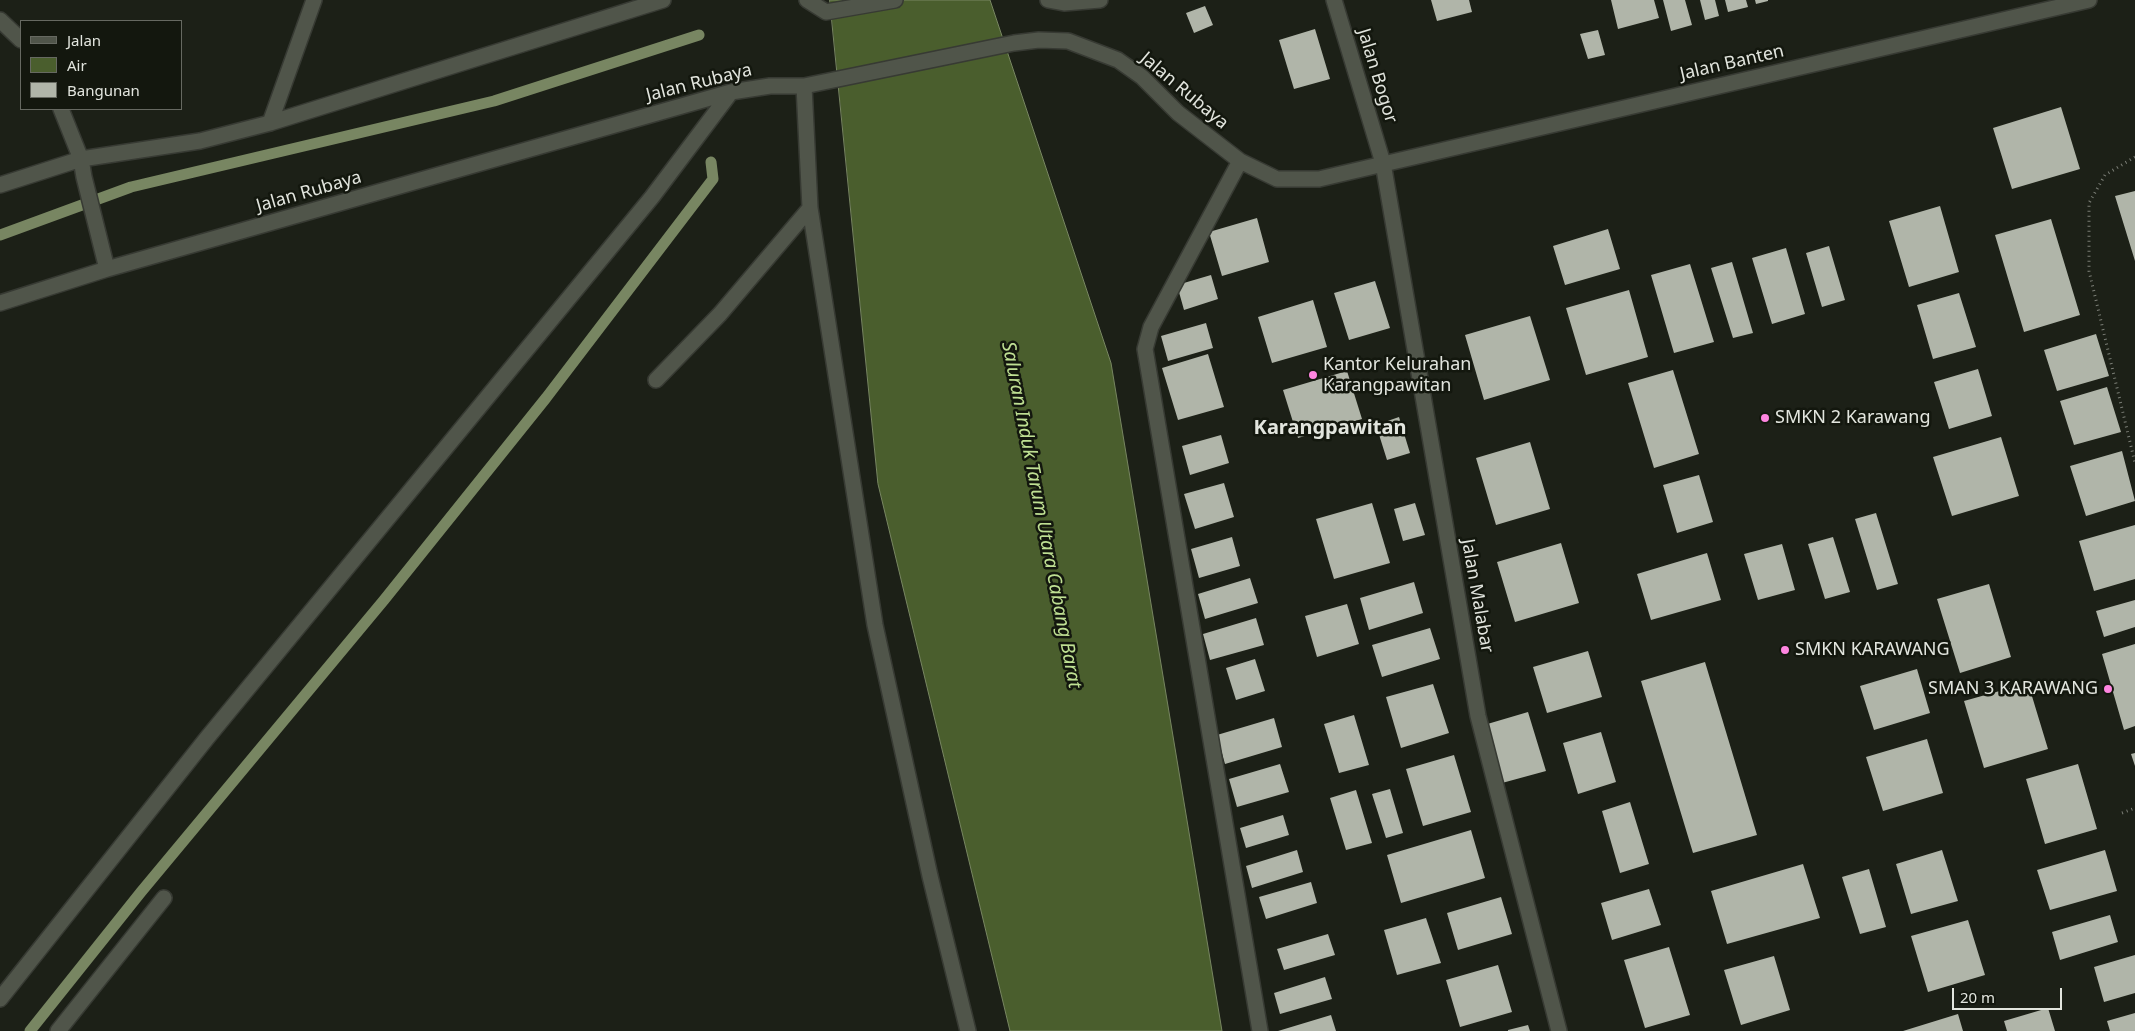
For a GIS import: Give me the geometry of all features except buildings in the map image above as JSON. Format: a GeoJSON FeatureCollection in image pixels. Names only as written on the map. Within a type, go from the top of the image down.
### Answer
{"type":"FeatureCollection","features":[{"type":"Feature","properties":{"kind":"street"},"geometry":{"type":"LineString","coordinates":[[270,123],[314,0]]}},
{"type":"Feature","properties":{"kind":"street"},"geometry":{"type":"LineString","coordinates":[[0,185],[81,159],[200,141],[270,123],[663,0]]}},
{"type":"Feature","properties":{"kind":"street"},"geometry":{"type":"LineString","coordinates":[[807,0],[826,12],[895,0]]}},
{"type":"Feature","properties":{"kind":"street"},"geometry":{"type":"LineString","coordinates":[[1048,0],[1064,3],[1100,0]]}},
{"type":"Feature","properties":{"kind":"street","name":"Jalan Bogor"},"geometry":{"type":"LineString","coordinates":[[1334,0],[1383,163]]}},
{"type":"Feature","properties":{"kind":"street","name":"Jalan Banten"},"geometry":{"type":"LineString","coordinates":[[1383,163],[2089,0]]}},
{"type":"Feature","properties":{"kind":"street"},"geometry":{"type":"LineString","coordinates":[[0,20],[20,39]]}},
{"type":"Feature","properties":{"kind":"street","name":"Jalan Rubaya"},"geometry":{"type":"LineString","coordinates":[[0,303],[107,269],[731,92],[770,86],[804,86],[1014,43],[1039,40],[1068,41],[1118,60],[1142,77],[1178,113],[1240,161],[1277,179],[1319,179],[1383,163]]}},
{"type":"Feature","properties":{"kind":"street"},"geometry":{"type":"LineString","coordinates":[[804,86],[810,208],[876,625],[930,876],[968,1031]]}},
{"type":"Feature","properties":{"kind":"street"},"geometry":{"type":"LineString","coordinates":[[0,1000],[207,738],[652,197],[731,92]]}},
{"type":"Feature","properties":{"kind":"street"},"geometry":{"type":"LineString","coordinates":[[61,110],[81,159],[107,269]]}},
{"type":"Feature","properties":{"kind":"street"},"geometry":{"type":"LineString","coordinates":[[1240,161],[1151,327],[1145,349],[1260,1031]]}},
{"type":"Feature","properties":{"kind":"street","name":"Jalan Malabar"},"geometry":{"type":"LineString","coordinates":[[1383,163],[1478,716],[1559,1031]]}},
{"type":"Feature","properties":{"kind":"street"},"geometry":{"type":"LineString","coordinates":[[656,380],[720,314],[810,208]]}},
{"type":"Feature","properties":{"kind":"street"},"geometry":{"type":"LineString","coordinates":[[58,1031],[164,898]]}},
{"type":"Feature","properties":{"kind":"path"},"geometry":{"type":"LineString","coordinates":[[2135,157],[2105,175],[2089,203],[2089,271],[2135,464]]}},
{"type":"Feature","properties":{"kind":"path"},"geometry":{"type":"LineString","coordinates":[[2122,812],[2135,808]]}},
{"type":"Feature","properties":{"kind":"water","name":"Saluran Induk Tarum Utara Cabang Barat"},"geometry":{"type":"Polygon","coordinates":[[[830,0],[990,0],[1111,363],[1222,1031],[1010,1031],[878,484],[830,0]]]}},
{"type":"Feature","properties":{"kind":"waterway"},"geometry":{"type":"LineString","coordinates":[[0,235],[131,187],[494,101],[699,35]]}},
{"type":"Feature","properties":{"kind":"waterway"},"geometry":{"type":"LineString","coordinates":[[30,1031],[141,892],[384,600],[546,398],[713,179],[711,162]]}},
{"type":"Feature","properties":{"kind":"place","name":"Kantor Kelurahan Karangpawitan"},"geometry":{"type":"Point","coordinates":[1313,375]}},
{"type":"Feature","properties":{"kind":"place","name":"SMKN 2 Karawang"},"geometry":{"type":"Point","coordinates":[1765,418]}},
{"type":"Feature","properties":{"kind":"place","name":"SMKN KARAWANG"},"geometry":{"type":"Point","coordinates":[1785,650]}},
{"type":"Feature","properties":{"kind":"place","name":"SMAN 3 KARAWANG"},"geometry":{"type":"Point","coordinates":[2108,689]}},
{"type":"Feature","properties":{"kind":"district","name":"Karangpawitan"},"geometry":{"type":"Point","coordinates":[1330,428]}}]}
